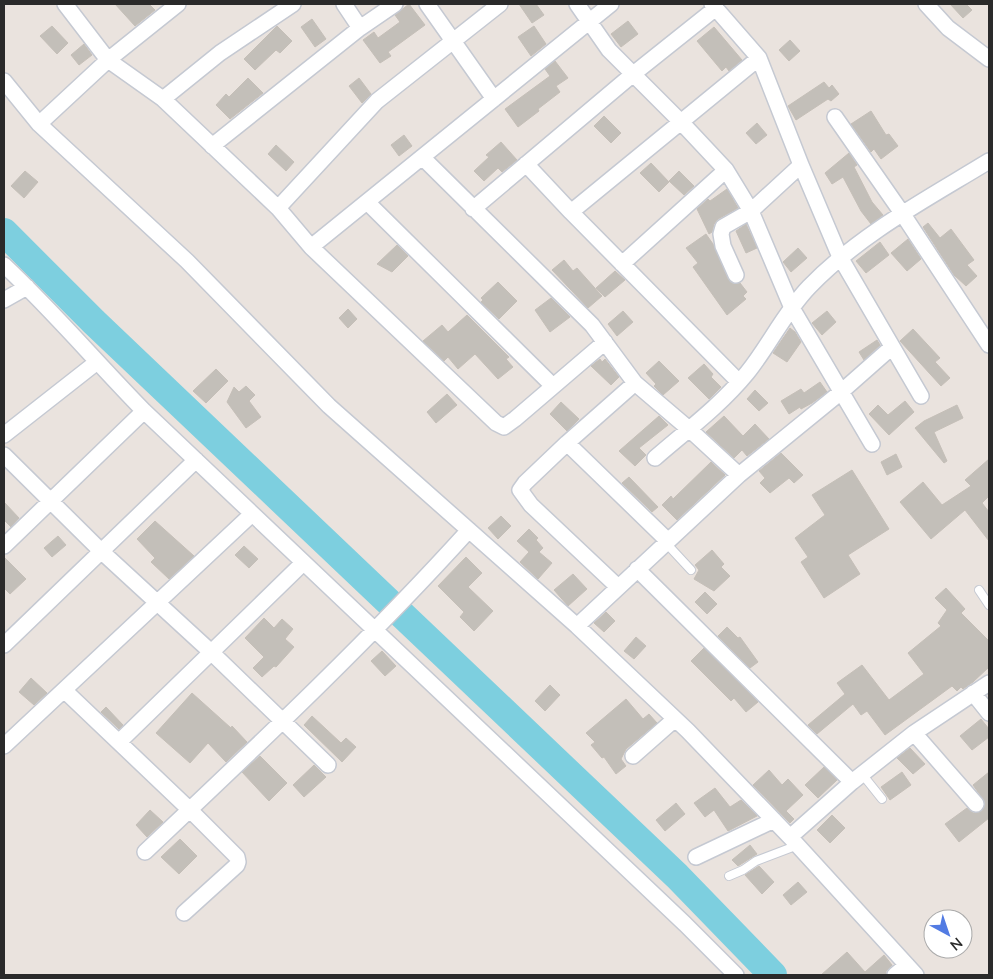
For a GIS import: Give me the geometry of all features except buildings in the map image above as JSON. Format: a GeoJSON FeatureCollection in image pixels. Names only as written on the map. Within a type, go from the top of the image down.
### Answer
{"type":"FeatureCollection","features":[{"type":"Feature","properties":{"kind":"street"},"geometry":{"type":"LineString","coordinates":[[65,4],[108,60],[163,99],[278,208],[312,247],[496,423],[504,427],[605,342]]}},
{"type":"Feature","properties":{"kind":"street"},"geometry":{"type":"LineString","coordinates":[[39,124],[108,60],[178,4]]}},
{"type":"Feature","properties":{"kind":"street"},"geometry":{"type":"LineString","coordinates":[[163,99],[220,53],[293,4]]}},
{"type":"Feature","properties":{"kind":"street"},"geometry":{"type":"LineString","coordinates":[[344,4],[360,28]]}},
{"type":"Feature","properties":{"kind":"street"},"geometry":{"type":"LineString","coordinates":[[212,146],[360,28],[395,4]]}},
{"type":"Feature","properties":{"kind":"street"},"geometry":{"type":"LineString","coordinates":[[427,4],[494,99]]}},
{"type":"Feature","properties":{"kind":"street"},"geometry":{"type":"LineString","coordinates":[[278,208],[377,101],[500,4]]}},
{"type":"Feature","properties":{"kind":"street"},"geometry":{"type":"LineString","coordinates":[[577,4],[609,50],[726,170],[750,211],[792,308],[872,444]]}},
{"type":"Feature","properties":{"kind":"street"},"geometry":{"type":"LineString","coordinates":[[312,247],[611,4]]}},
{"type":"Feature","properties":{"kind":"street"},"geometry":{"type":"LineString","coordinates":[[473,209],[714,6],[759,58],[840,257],[921,396]]}},
{"type":"Feature","properties":{"kind":"street"},"geometry":{"type":"LineString","coordinates":[[932,6],[948,28],[989,59]]}},
{"type":"Feature","properties":{"kind":"street"},"geometry":{"type":"LineString","coordinates":[[571,212],[759,58]]}},
{"type":"Feature","properties":{"kind":"street"},"geometry":{"type":"LineString","coordinates":[[4,83],[39,124],[187,261],[329,406],[576,626],[675,719],[794,841],[911,970],[895,975]]}},
{"type":"Feature","properties":{"kind":"street"},"geometry":{"type":"LineString","coordinates":[[835,117],[902,213],[989,345]]}},
{"type":"Feature","properties":{"kind":"street"},"geometry":{"type":"LineString","coordinates":[[422,157],[592,325],[635,384],[689,429],[739,475]]}},
{"type":"Feature","properties":{"kind":"street"},"geometry":{"type":"LineString","coordinates":[[655,458],[720,402],[739,382],[808,288],[840,257],[902,213],[989,162]]}},
{"type":"Feature","properties":{"kind":"street"},"geometry":{"type":"LineString","coordinates":[[526,164],[739,382]]}},
{"type":"Feature","properties":{"kind":"street"},"geometry":{"type":"LineString","coordinates":[[736,276],[723,246],[721,234],[724,227],[750,211],[801,165]]}},
{"type":"Feature","properties":{"kind":"street"},"geometry":{"type":"LineString","coordinates":[[622,264],[726,170]]}},
{"type":"Feature","properties":{"kind":"street"},"geometry":{"type":"LineString","coordinates":[[367,202],[554,386]]}},
{"type":"Feature","properties":{"kind":"street"},"geometry":{"type":"LineString","coordinates":[[4,265],[144,411],[685,924],[736,975]]}},
{"type":"Feature","properties":{"kind":"street"},"geometry":{"type":"LineString","coordinates":[[4,300],[27,287]]}},
{"type":"Feature","properties":{"kind":"street"},"geometry":{"type":"LineString","coordinates":[[576,626],[739,475],[841,392],[892,347]]}},
{"type":"Feature","properties":{"kind":"street"},"geometry":{"type":"LineString","coordinates":[[4,435],[97,362]]}},
{"type":"Feature","properties":{"kind":"street"},"geometry":{"type":"LineString","coordinates":[[618,587],[531,505],[520,490],[567,443],[635,384]]}},
{"type":"Feature","properties":{"kind":"street"},"geometry":{"type":"LineString","coordinates":[[4,546],[144,411]]}},
{"type":"Feature","properties":{"kind":"street"},"geometry":{"type":"LineString","coordinates":[[567,443],[666,541]]}},
{"type":"Feature","properties":{"kind":"street"},"geometry":{"type":"LineString","coordinates":[[4,455],[101,551],[211,652],[328,765]]}},
{"type":"Feature","properties":{"kind":"street"},"geometry":{"type":"LineString","coordinates":[[4,645],[196,460]]}},
{"type":"Feature","properties":{"kind":"street"},"geometry":{"type":"LineString","coordinates":[[4,746],[252,514]]}},
{"type":"Feature","properties":{"kind":"street"},"geometry":{"type":"LineString","coordinates":[[145,852],[284,721],[416,589],[469,530]]}},
{"type":"Feature","properties":{"kind":"street"},"geometry":{"type":"LineString","coordinates":[[118,742],[303,563]]}},
{"type":"Feature","properties":{"kind":"street"},"geometry":{"type":"LineString","coordinates":[[637,569],[857,778]]}},
{"type":"Feature","properties":{"kind":"street"},"geometry":{"type":"LineString","coordinates":[[794,841],[857,778],[914,733],[989,683]]}},
{"type":"Feature","properties":{"kind":"street"},"geometry":{"type":"LineString","coordinates":[[64,690],[237,857],[237,865],[184,912]]}},
{"type":"Feature","properties":{"kind":"street"},"geometry":{"type":"LineString","coordinates":[[973,693],[989,713]]}},
{"type":"Feature","properties":{"kind":"street"},"geometry":{"type":"LineString","coordinates":[[633,756],[675,719]]}},
{"type":"Feature","properties":{"kind":"street"},"geometry":{"type":"LineString","coordinates":[[914,733],[976,804]]}},
{"type":"Feature","properties":{"kind":"street"},"geometry":{"type":"LineString","coordinates":[[696,857],[774,820]]}},
{"type":"Feature","properties":{"kind":"lane"},"geometry":{"type":"LineString","coordinates":[[666,541],[691,570]]}},
{"type":"Feature","properties":{"kind":"lane"},"geometry":{"type":"LineString","coordinates":[[979,590],[989,604]]}},
{"type":"Feature","properties":{"kind":"lane"},"geometry":{"type":"LineString","coordinates":[[857,778],[882,799]]}},
{"type":"Feature","properties":{"kind":"lane"},"geometry":{"type":"LineString","coordinates":[[729,876],[794,841]]}},
{"type":"Feature","properties":{"kind":"waterway"},"geometry":{"type":"LineString","coordinates":[[4,232],[94,322],[677,876],[773,975]]}}]}
